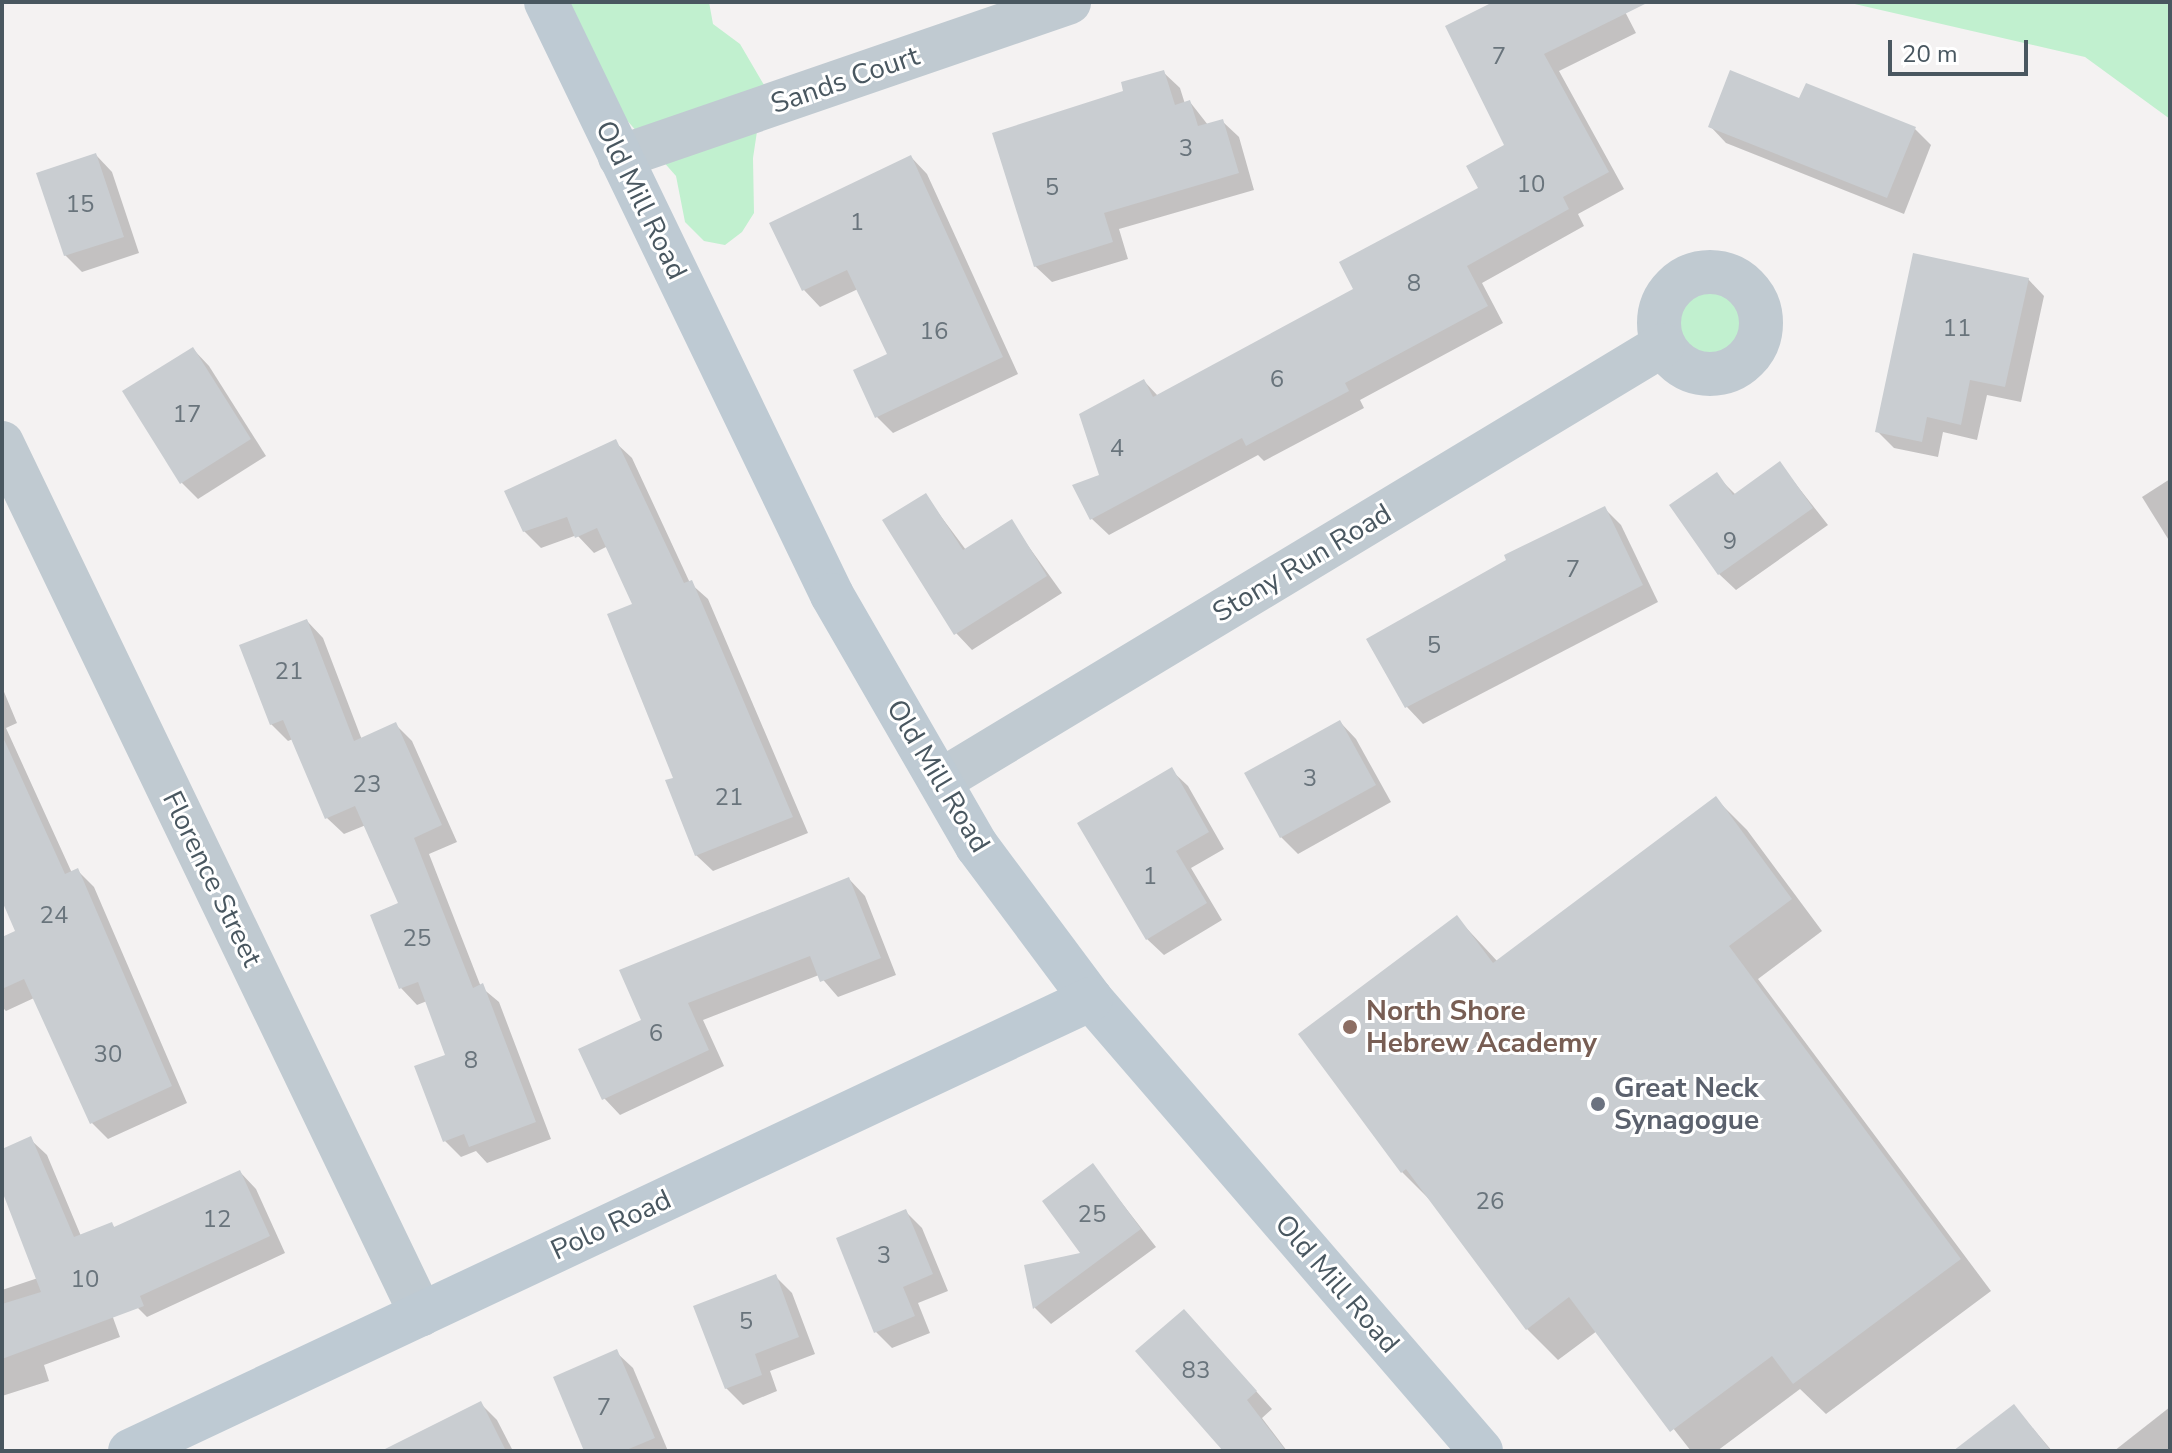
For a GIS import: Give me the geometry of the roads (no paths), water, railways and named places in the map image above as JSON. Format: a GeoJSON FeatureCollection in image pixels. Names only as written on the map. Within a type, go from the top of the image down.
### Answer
{"type":"FeatureCollection","features":[{"type":"Feature","properties":{"kind":"street","name":"Old Mill Road"},"geometry":{"type":"LineString","coordinates":[[546,2],[832,595],[977,846],[1091,999],[1481,1451]]}},
{"type":"Feature","properties":{"kind":"street","name":"Sands Court"},"geometry":{"type":"LineString","coordinates":[[620,157],[1069,2]]}},
{"type":"Feature","properties":{"kind":"street","name":"Stony Run Road"},"geometry":{"type":"LineString","coordinates":[[940,781],[1663,345]]}},
{"type":"Feature","properties":{"kind":"street","name":"Florence Street"},"geometry":{"type":"LineString","coordinates":[[2,443],[421,1314]]}},
{"type":"Feature","properties":{"kind":"street","name":"Polo Road"},"geometry":{"type":"LineString","coordinates":[[130,1451],[1091,999]]}},
{"type":"Feature","properties":{"kind":"place","name":"North Shore Hebrew Academy"},"geometry":{"type":"Point","coordinates":[1350,1027]}},
{"type":"Feature","properties":{"kind":"place","name":"Great Neck Synagogue"},"geometry":{"type":"Point","coordinates":[1598,1104]}}]}
